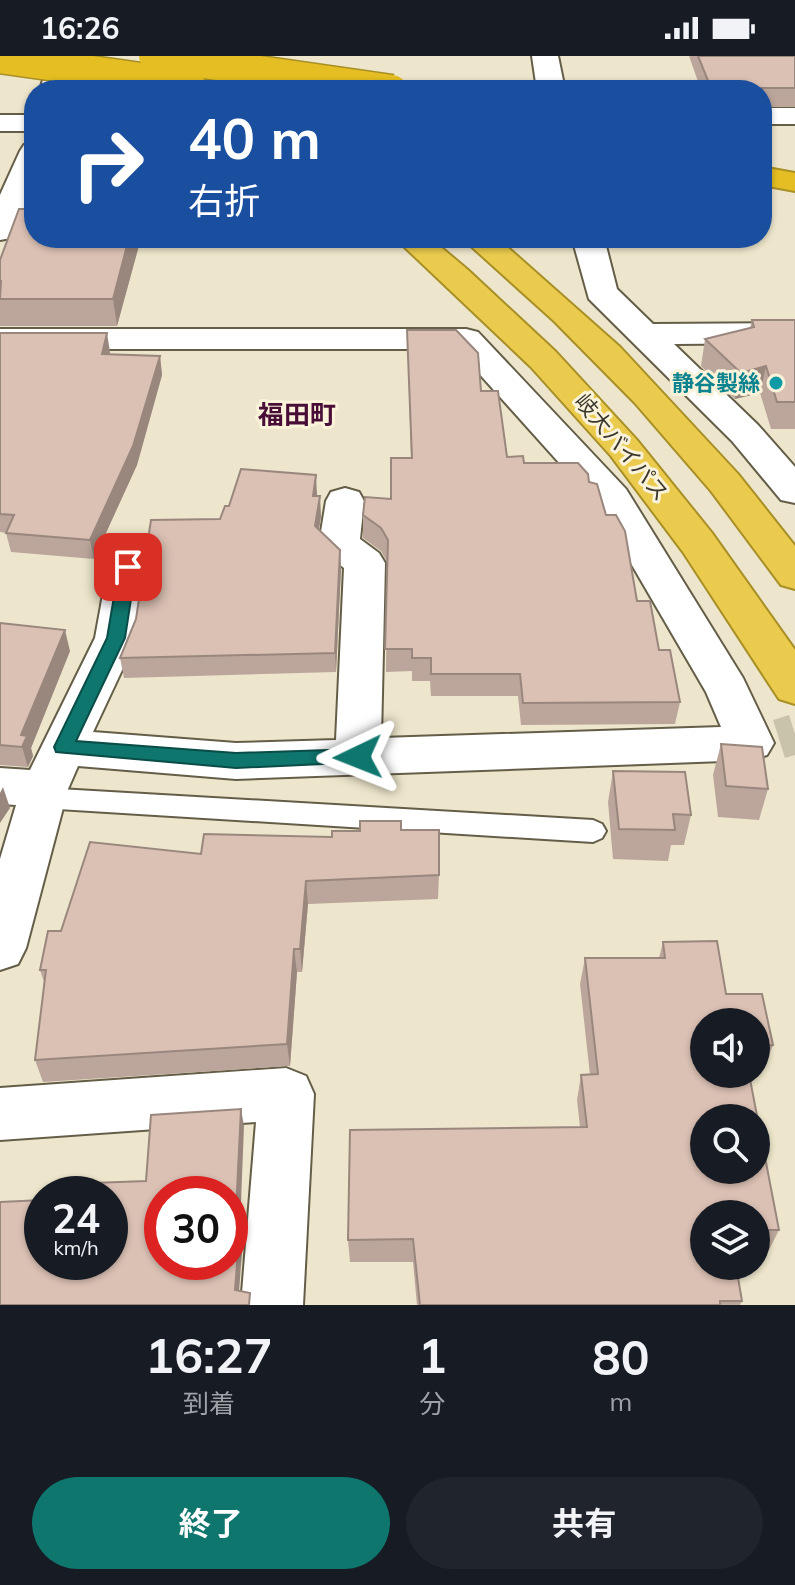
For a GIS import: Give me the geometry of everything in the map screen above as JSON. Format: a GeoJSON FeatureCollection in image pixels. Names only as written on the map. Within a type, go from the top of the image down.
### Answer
{"type":"FeatureCollection","features":[{"type":"Feature","properties":{"kind":"highway"},"geometry":{"type":"LineString","coordinates":[[94,56],[147,80]]}},
{"type":"Feature","properties":{"kind":"highway"},"geometry":{"type":"LineString","coordinates":[[154,56],[322,80]]}},
{"type":"Feature","properties":{"kind":"highway"},"geometry":{"type":"LineString","coordinates":[[166,56],[214,80]]}},
{"type":"Feature","properties":{"kind":"highway"},"geometry":{"type":"LineString","coordinates":[[0,58],[173,80]]}},
{"type":"Feature","properties":{"kind":"highway"},"geometry":{"type":"LineString","coordinates":[[772,152],[795,156]]}},
{"type":"Feature","properties":{"kind":"highway"},"geometry":{"type":"LineString","coordinates":[[772,178],[795,182]]}},
{"type":"Feature","properties":{"kind":"highway","name":"岐大バイパス"},"geometry":{"type":"LineString","coordinates":[[423,248],[499,314],[587,403],[686,523],[795,688]]}},
{"type":"Feature","properties":{"kind":"highway"},"geometry":{"type":"LineString","coordinates":[[490,248],[550,296],[639,382],[745,505],[795,575]]}},
{"type":"Feature","properties":{"kind":"street"},"geometry":{"type":"LineString","coordinates":[[57,80],[63,56]]}},
{"type":"Feature","properties":{"kind":"street"},"geometry":{"type":"LineString","coordinates":[[545,56],[549,80]]}},
{"type":"Feature","properties":{"kind":"street"},"geometry":{"type":"LineString","coordinates":[[772,116],[795,116]]}},
{"type":"Feature","properties":{"kind":"street"},"geometry":{"type":"LineString","coordinates":[[0,123],[24,123]]}},
{"type":"Feature","properties":{"kind":"street"},"geometry":{"type":"LineString","coordinates":[[24,174],[1,227],[24,226]]}},
{"type":"Feature","properties":{"kind":"street"},"geometry":{"type":"LineString","coordinates":[[590,248],[601,292],[745,433],[795,491]]}},
{"type":"Feature","properties":{"kind":"street"},"geometry":{"type":"LineString","coordinates":[[647,334],[795,333]]}},
{"type":"Feature","properties":{"kind":"street"},"geometry":{"type":"LineString","coordinates":[[0,339],[466,339],[612,498],[727,690],[765,741],[236,761],[38,780]]}},
{"type":"Feature","properties":{"kind":"street"},"geometry":{"type":"LineString","coordinates":[[345,501],[339,544],[365,563],[358,757]]}},
{"type":"Feature","properties":{"kind":"street"},"geometry":{"type":"LineString","coordinates":[[0,948],[38,780],[116,638],[128,567]]}},
{"type":"Feature","properties":{"kind":"street"},"geometry":{"type":"LineString","coordinates":[[0,1114],[286,1094],[272,1305]]}},
{"type":"Feature","properties":{"kind":"lane"},"geometry":{"type":"LineString","coordinates":[[38,780],[593,831]]}},
{"type":"Feature","properties":{"kind":"building"},"geometry":{"type":"Polygon","coordinates":[[[698,56],[795,56],[795,88],[772,88],[772,80],[708,80],[698,56]]]}},
{"type":"Feature","properties":{"kind":"building"},"geometry":{"type":"Polygon","coordinates":[[[19,209],[24,209],[24,248],[126,248],[113,299],[0,299],[0,260],[19,209]]]}},
{"type":"Feature","properties":{"kind":"building"},"geometry":{"type":"Polygon","coordinates":[[[752,320],[795,320],[795,402],[777,402],[766,366],[741,373],[705,339],[754,327],[752,320]]]}},
{"type":"Feature","properties":{"kind":"building"},"geometry":{"type":"Polygon","coordinates":[[[407,330],[456,330],[478,353],[481,391],[498,391],[507,457],[523,456],[524,463],[578,463],[588,474],[589,482],[597,484],[606,515],[616,515],[625,531],[637,601],[650,601],[659,650],[670,650],[680,702],[523,703],[520,674],[431,674],[431,658],[412,658],[412,649],[385,649],[388,540],[381,528],[363,515],[365,497],[391,499],[391,458],[412,458],[407,330]]]}},
{"type":"Feature","properties":{"kind":"building"},"geometry":{"type":"Polygon","coordinates":[[[0,333],[107,333],[102,354],[160,356],[133,446],[90,540],[6,533],[14,515],[0,514],[0,333]]]}},
{"type":"Feature","properties":{"kind":"building"},"geometry":{"type":"Polygon","coordinates":[[[241,469],[316,475],[313,496],[320,496],[315,526],[340,550],[335,653],[120,658],[136,619],[151,520],[220,519],[225,506],[229,506],[241,469]]]}},
{"type":"Feature","properties":{"kind":"building"},"geometry":{"type":"Polygon","coordinates":[[[0,623],[65,630],[21,735],[27,736],[22,747],[0,745],[0,623]]]}},
{"type":"Feature","properties":{"kind":"building"},"geometry":{"type":"Polygon","coordinates":[[[721,744],[762,747],[768,789],[726,786],[721,744]]]}},
{"type":"Feature","properties":{"kind":"building"},"geometry":{"type":"Polygon","coordinates":[[[613,771],[685,772],[691,815],[673,814],[675,830],[619,829],[613,771]]]}},
{"type":"Feature","properties":{"kind":"building"},"geometry":{"type":"Polygon","coordinates":[[[360,821],[401,821],[401,830],[439,830],[439,875],[306,881],[300,949],[294,949],[287,1044],[35,1060],[46,970],[40,970],[48,931],[61,931],[90,842],[201,854],[204,834],[332,837],[332,831],[360,831],[360,821]]]}},
{"type":"Feature","properties":{"kind":"building"},"geometry":{"type":"Polygon","coordinates":[[[717,941],[726,994],[762,994],[765,1008],[690,1008],[690,1088],[752,1088],[755,1104],[690,1104],[690,1184],[770,1183],[779,1230],[770,1230],[770,1200],[690,1200],[690,1280],[738,1280],[742,1301],[720,1301],[720,1305],[420,1305],[413,1239],[348,1240],[350,1130],[587,1127],[581,1075],[598,1074],[585,958],[665,958],[663,942],[717,941]]]}},
{"type":"Feature","properties":{"kind":"building"},"geometry":{"type":"Polygon","coordinates":[[[241,1109],[238,1176],[146,1176],[151,1115],[241,1109]]]}},
{"type":"Feature","properties":{"kind":"building"},"geometry":{"type":"Polygon","coordinates":[[[144,1181],[144,1280],[236,1280],[235,1290],[250,1293],[249,1305],[0,1305],[0,1202],[24,1201],[24,1280],[128,1280],[128,1182],[144,1181]]]}},
{"type":"Feature","properties":{"kind":"tunnel"},"geometry":{"type":"LineString","coordinates":[[779,739],[795,734]]}},
{"type":"Feature","properties":{"kind":"place","name":"静谷製絲"},"geometry":{"type":"Point","coordinates":[776,383]}},
{"type":"Feature","properties":{"kind":"district","name":"福田町"},"geometry":{"type":"Point","coordinates":[297,414]}},
{"type":"Feature","properties":{"kind":"route"},"geometry":{"type":"LineString","coordinates":[[128,567],[116,638],[63,747],[236,761],[358,757]]}}]}
